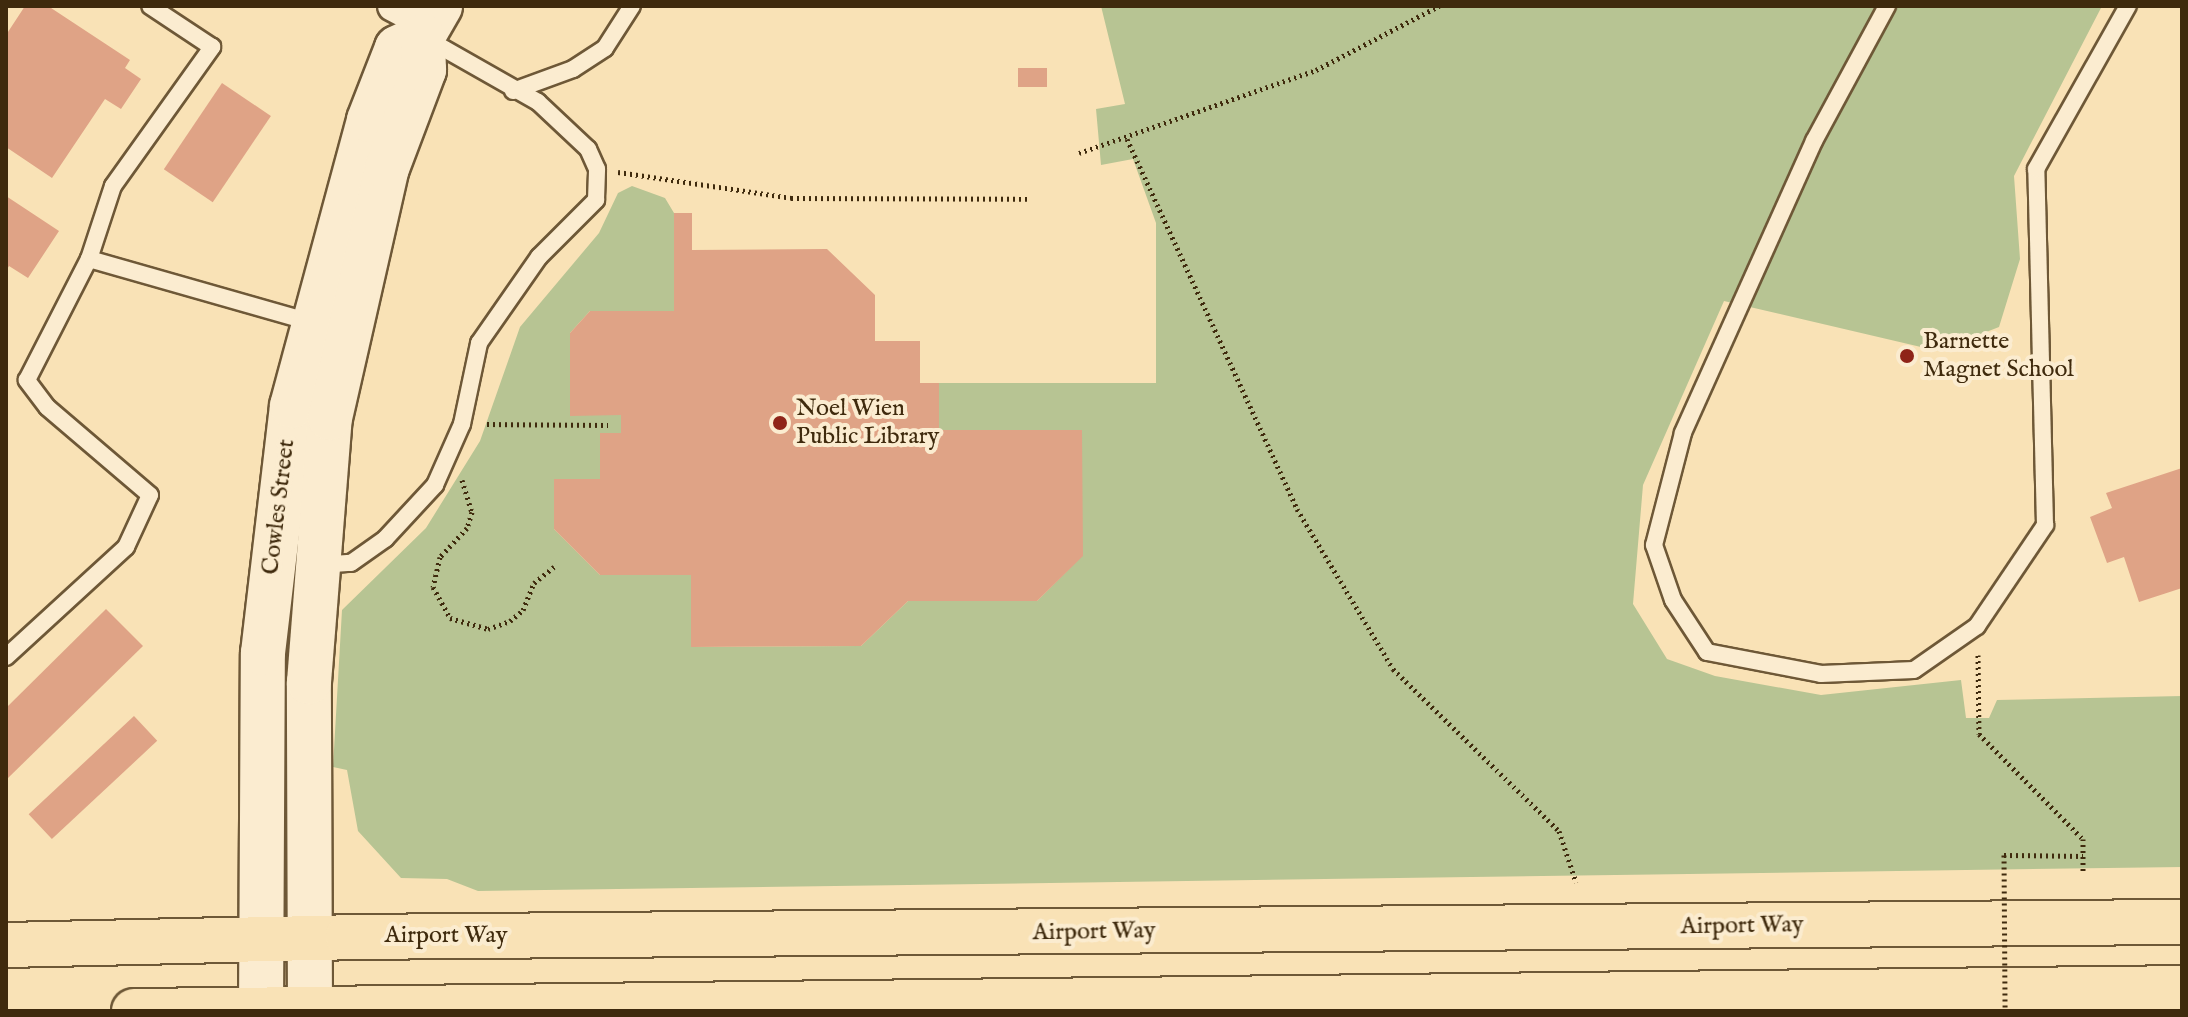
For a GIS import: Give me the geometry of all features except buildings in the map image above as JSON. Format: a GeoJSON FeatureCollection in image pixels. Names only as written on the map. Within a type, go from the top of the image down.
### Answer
{"type":"FeatureCollection","features":[{"type":"Feature","properties":{"kind":"main road","name":"Cowles Street"},"geometry":{"type":"LineString","coordinates":[[261,1010],[263,653],[279,486],[330,325],[369,120],[417,24]]}},
{"type":"Feature","properties":{"kind":"main road","name":"Cowles Street"},"geometry":{"type":"LineString","coordinates":[[310,1011],[309,682],[330,418],[330,325]]}},
{"type":"Feature","properties":{"kind":"main road","name":"Airport Way"},"geometry":{"type":"LineString","coordinates":[[6,945],[309,937],[2182,922]]}},
{"type":"Feature","properties":{"kind":"main road"},"geometry":{"type":"LineString","coordinates":[[134,1011],[2182,988]]}},
{"type":"Feature","properties":{"kind":"lane"},"geometry":{"type":"LineString","coordinates":[[6,657],[126,547],[150,495],[47,407],[27,380],[89,259],[113,186],[212,47],[150,6]]}},
{"type":"Feature","properties":{"kind":"lane"},"geometry":{"type":"LineString","coordinates":[[513,91],[573,69],[605,48],[632,6]]}},
{"type":"Feature","properties":{"kind":"lane"},"geometry":{"type":"LineString","coordinates":[[1887,6],[1814,141],[1683,433],[1654,545],[1673,600],[1707,652],[1821,674],[1914,670],[1977,626],[2045,525],[2036,169],[2128,6]]}},
{"type":"Feature","properties":{"kind":"lane"},"geometry":{"type":"LineString","coordinates":[[318,566],[351,563],[385,539],[435,485],[462,424],[479,343],[539,257],[596,200],[597,169],[588,149],[538,102],[513,91],[417,24]]}},
{"type":"Feature","properties":{"kind":"lane"},"geometry":{"type":"LineString","coordinates":[[89,259],[330,325]]}},
{"type":"Feature","properties":{"kind":"path"},"geometry":{"type":"LineString","coordinates":[[1079,153],[1127,139],[1316,70],[1439,6]]}},
{"type":"Feature","properties":{"kind":"path"},"geometry":{"type":"LineString","coordinates":[[1127,139],[1297,509],[1385,655],[1502,780],[1559,831],[1576,882]]}},
{"type":"Feature","properties":{"kind":"path"},"geometry":{"type":"LineString","coordinates":[[597,169],[791,198],[1027,199]]}},
{"type":"Feature","properties":{"kind":"path"},"geometry":{"type":"LineString","coordinates":[[462,424],[608,425]]}},
{"type":"Feature","properties":{"kind":"path"},"geometry":{"type":"LineString","coordinates":[[445,462],[466,484],[472,512],[436,570],[433,587],[450,618],[488,629],[510,621],[523,610],[534,583],[554,567]]}},
{"type":"Feature","properties":{"kind":"path"},"geometry":{"type":"LineString","coordinates":[[1977,626],[1979,734],[2083,839],[2083,872]]}},
{"type":"Feature","properties":{"kind":"path"},"geometry":{"type":"LineString","coordinates":[[2005,1011],[2004,855],[2083,856]]}},
{"type":"Feature","properties":{"kind":"green space"},"geometry":{"type":"Polygon","coordinates":[[[1101,6],[2102,6],[2014,176],[2020,259],[1999,327],[1938,351],[1724,301],[1643,485],[1633,604],[1667,659],[1715,676],[1821,695],[1961,680],[1966,718],[1989,718],[1997,700],[2182,696],[2182,867],[478,891],[447,879],[401,878],[358,831],[347,770],[333,767],[342,610],[426,528],[480,441],[520,327],[599,233],[618,193],[632,186],[665,198],[674,213],[674,311],[590,311],[570,333],[570,415],[621,415],[621,433],[600,434],[600,479],[554,479],[554,529],[600,575],[691,575],[691,647],[861,646],[908,601],[1037,601],[1082,556],[1082,431],[939,430],[939,383],[1156,383],[1156,223],[1133,159],[1101,165],[1096,109],[1125,104],[1101,6]]]}},
{"type":"Feature","properties":{"kind":"place","name":"Barnette Magnet School"},"geometry":{"type":"Point","coordinates":[1907,356]}},
{"type":"Feature","properties":{"kind":"place","name":"Noel Wien Public Library"},"geometry":{"type":"Point","coordinates":[780,423]}}]}
